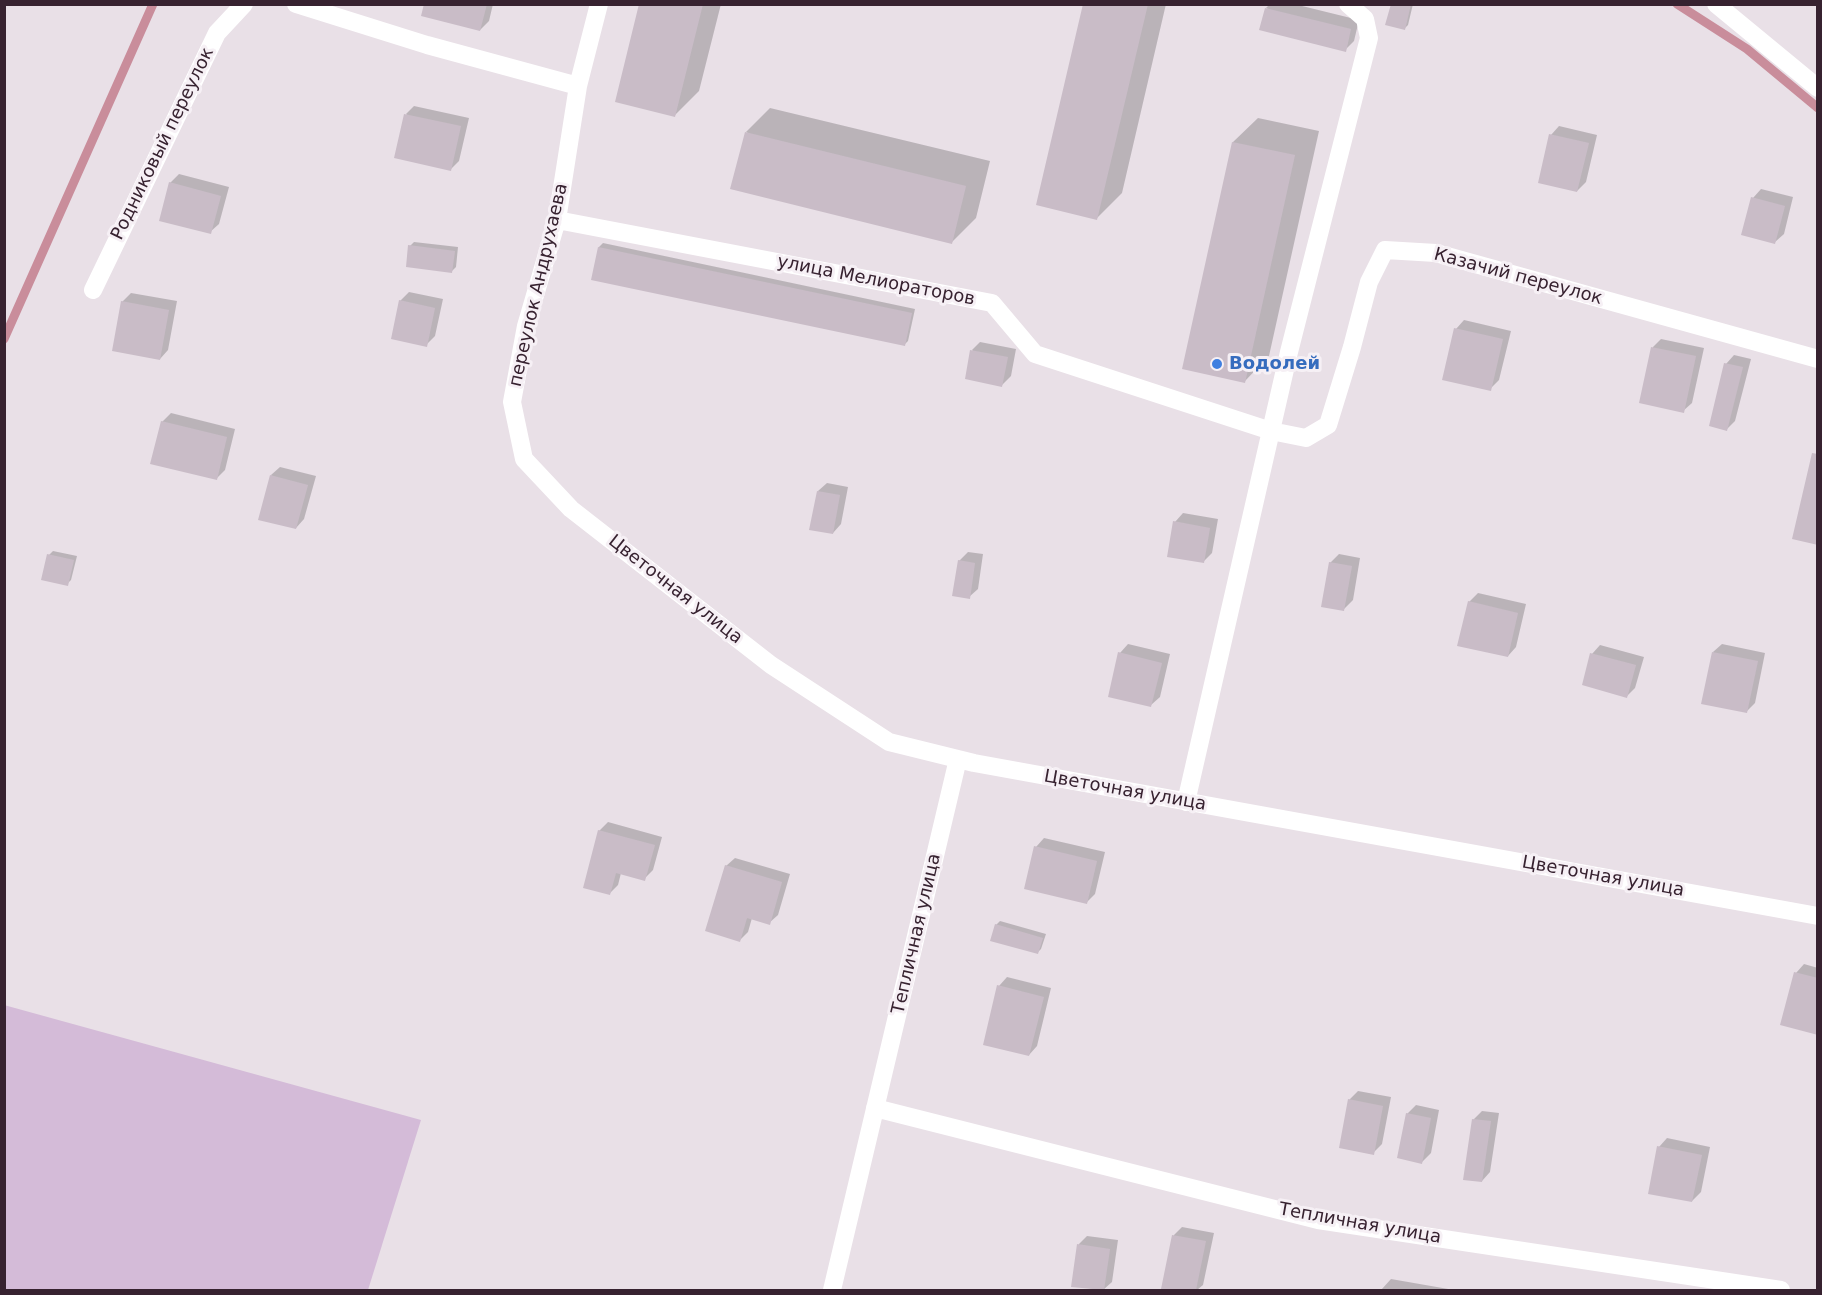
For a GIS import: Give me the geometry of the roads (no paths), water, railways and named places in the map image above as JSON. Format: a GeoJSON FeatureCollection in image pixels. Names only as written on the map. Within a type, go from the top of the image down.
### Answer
{"type":"FeatureCollection","features":[{"type":"Feature","properties":{"kind":"street","name":"Родниковый переулок"},"geometry":{"type":"LineString","coordinates":[[93,290],[217,33],[244,4]]}},
{"type":"Feature","properties":{"kind":"street"},"geometry":{"type":"LineString","coordinates":[[296,4],[427,45],[578,86]]}},
{"type":"Feature","properties":{"kind":"street","name":"переулок Андрухаева"},"geometry":{"type":"LineString","coordinates":[[524,459],[512,402],[526,326],[557,220],[578,86],[599,4]]}},
{"type":"Feature","properties":{"kind":"street"},"geometry":{"type":"LineString","coordinates":[[1186,802],[1288,352],[1369,38],[1365,19],[1348,4]]}},
{"type":"Feature","properties":{"kind":"street"},"geometry":{"type":"LineString","coordinates":[[1716,4],[1818,88]]}},
{"type":"Feature","properties":{"kind":"street","name":"улица Мелиораторов"},"geometry":{"type":"LineString","coordinates":[[557,220],[992,303],[1035,354],[1271,431]]}},
{"type":"Feature","properties":{"kind":"street","name":"Казачий переулок"},"geometry":{"type":"LineString","coordinates":[[1271,431],[1305,438],[1328,425],[1369,282],[1385,250],[1436,253],[1818,359]]}},
{"type":"Feature","properties":{"kind":"street","name":"Цветочная улица"},"geometry":{"type":"LineString","coordinates":[[524,459],[571,509],[771,665],[889,742],[958,759],[1186,802],[1818,916]]}},
{"type":"Feature","properties":{"kind":"street","name":"Тепличная улица"},"geometry":{"type":"LineString","coordinates":[[832,1290],[958,759]]}},
{"type":"Feature","properties":{"kind":"street","name":"Тепличная улица"},"geometry":{"type":"LineString","coordinates":[[875,1108],[1318,1220],[1781,1290]]}},
{"type":"Feature","properties":{"kind":"waterway"},"geometry":{"type":"LineString","coordinates":[[4,339],[153,4]]}},
{"type":"Feature","properties":{"kind":"waterway"},"geometry":{"type":"LineString","coordinates":[[1677,4],[1747,49],[1818,108]]}},
{"type":"Feature","properties":{"kind":"place","name":"Водолей"},"geometry":{"type":"Point","coordinates":[1217,364]}}]}
